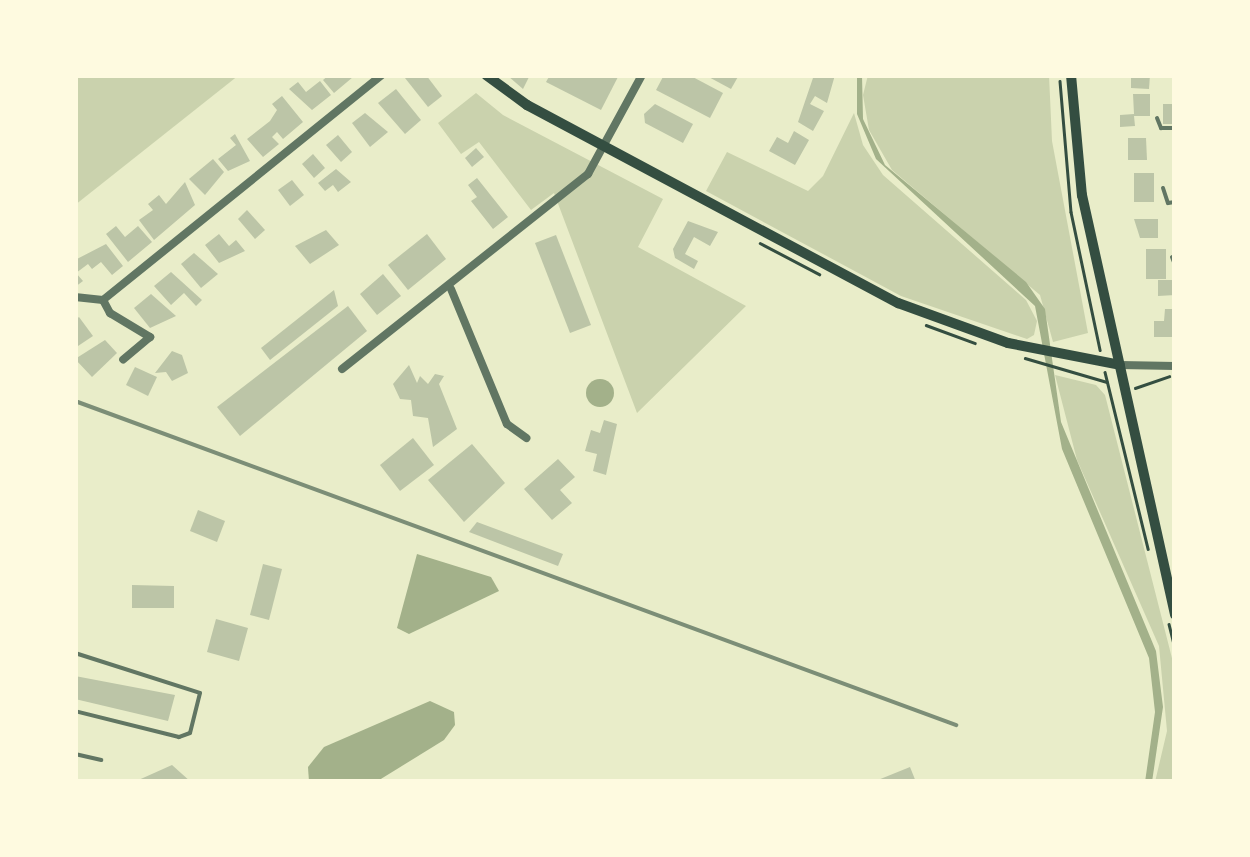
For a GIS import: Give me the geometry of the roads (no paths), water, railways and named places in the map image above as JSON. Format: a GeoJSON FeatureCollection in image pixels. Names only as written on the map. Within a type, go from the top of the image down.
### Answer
{"type":"FeatureCollection","features":[{"type":"Feature","properties":{"kind":"main road"},"geometry":{"type":"LineString","coordinates":[[486,75],[604,146],[898,303],[1037,356],[1120,365]]}},
{"type":"Feature","properties":{"kind":"main road"},"geometry":{"type":"LineString","coordinates":[[1071,75],[1082,194],[1171,616]]}},
{"type":"Feature","properties":{"kind":"street"},"geometry":{"type":"LineString","coordinates":[[75,297],[102,300],[382,75]]}},
{"type":"Feature","properties":{"kind":"street"},"geometry":{"type":"LineString","coordinates":[[342,369],[450,288],[588,174],[642,75]]}},
{"type":"Feature","properties":{"kind":"street"},"geometry":{"type":"LineString","coordinates":[[450,288],[507,424],[526,438]]}},
{"type":"Feature","properties":{"kind":"street"},"geometry":{"type":"LineString","coordinates":[[102,300],[110,313],[150,337],[123,360]]}},
{"type":"Feature","properties":{"kind":"street"},"geometry":{"type":"LineString","coordinates":[[1120,365],[1175,366]]}},
{"type":"Feature","properties":{"kind":"lane"},"geometry":{"type":"LineString","coordinates":[[1157,118],[1161,128],[1175,128]]}},
{"type":"Feature","properties":{"kind":"lane"},"geometry":{"type":"LineString","coordinates":[[1164,188],[1168,202],[1175,202]]}},
{"type":"Feature","properties":{"kind":"lane"},"geometry":{"type":"LineString","coordinates":[[1172,257],[1175,265]]}},
{"type":"Feature","properties":{"kind":"lane"},"geometry":{"type":"LineString","coordinates":[[75,653],[200,693],[190,733],[179,737],[75,711]]}},
{"type":"Feature","properties":{"kind":"lane"},"geometry":{"type":"LineString","coordinates":[[75,754],[101,760]]}},
{"type":"Feature","properties":{"kind":"railway"},"geometry":{"type":"LineString","coordinates":[[75,401],[956,725]]}}]}
